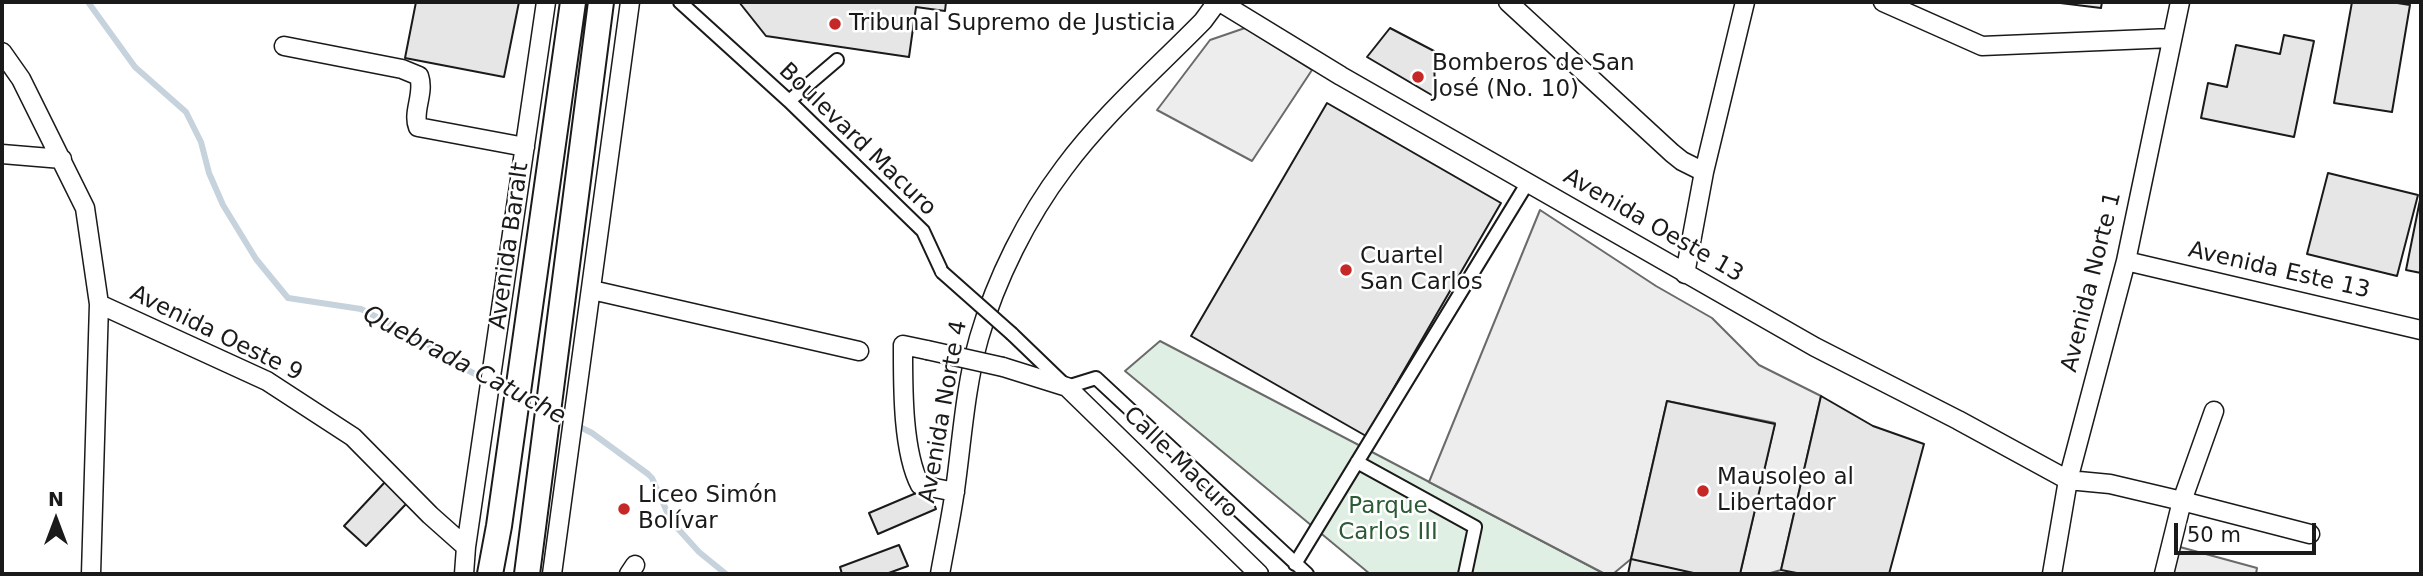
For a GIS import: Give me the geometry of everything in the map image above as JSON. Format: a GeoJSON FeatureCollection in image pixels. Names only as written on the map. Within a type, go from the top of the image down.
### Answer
{"type":"FeatureCollection","features":[{"type":"Feature","properties":{"kind":"main road","name":"Avenida Baralt"},"geometry":{"type":"LineString","coordinates":[[491,574],[573,2]]}},
{"type":"Feature","properties":{"kind":"main road"},"geometry":{"type":"LineString","coordinates":[[527,574],[601,2]]}},
{"type":"Feature","properties":{"kind":"street","name":"Avenida Baralt"},"geometry":{"type":"LineString","coordinates":[[464,574],[546,2]]}},
{"type":"Feature","properties":{"kind":"street"},"geometry":{"type":"LineString","coordinates":[[553,568],[631,2]]}},
{"type":"Feature","properties":{"kind":"street","name":"Boulevard Macuro"},"geometry":{"type":"LineString","coordinates":[[680,2],[789,101],[923,231],[942,272],[1067,387]]}},
{"type":"Feature","properties":{"kind":"street","name":"Avenida Oeste 13"},"geometry":{"type":"LineString","coordinates":[[1219,2],[1341,76],[1685,274],[1815,347],[2068,480]]}},
{"type":"Feature","properties":{"kind":"street","name":"Avenida Norte 4"},"geometry":{"type":"LineString","coordinates":[[940,574],[955,492],[959,445],[978,342],[1005,268],[1050,188],[1085,142],[1219,2]]}},
{"type":"Feature","properties":{"kind":"street"},"geometry":{"type":"LineString","coordinates":[[1508,2],[1672,153],[1703,172]]}},
{"type":"Feature","properties":{"kind":"street"},"geometry":{"type":"LineString","coordinates":[[1685,274],[1703,172],[1745,2]]}},
{"type":"Feature","properties":{"kind":"street"},"geometry":{"type":"LineString","coordinates":[[1883,2],[1982,46],[2172,38]]}},
{"type":"Feature","properties":{"kind":"street","name":"Avenida Norte 1"},"geometry":{"type":"LineString","coordinates":[[2052,574],[2068,480],[2126,261],[2180,2]]}},
{"type":"Feature","properties":{"kind":"street"},"geometry":{"type":"LineString","coordinates":[[284,46],[402,69],[419,76],[422,86],[416,121],[418,127],[525,147]]}},
{"type":"Feature","properties":{"kind":"street"},"geometry":{"type":"LineString","coordinates":[[2,51],[21,79],[85,208],[99,304],[91,574]]}},
{"type":"Feature","properties":{"kind":"street"},"geometry":{"type":"LineString","coordinates":[[789,101],[837,60]]}},
{"type":"Feature","properties":{"kind":"street"},"geometry":{"type":"LineString","coordinates":[[2,153],[62,159]]}},
{"type":"Feature","properties":{"kind":"street"},"geometry":{"type":"LineString","coordinates":[[1295,564],[1528,182]]}},
{"type":"Feature","properties":{"kind":"street","name":"Avenida Este 13"},"geometry":{"type":"LineString","coordinates":[[2126,261],[2421,330]]}},
{"type":"Feature","properties":{"kind":"street"},"geometry":{"type":"LineString","coordinates":[[592,290],[859,351]]}},
{"type":"Feature","properties":{"kind":"street","name":"Avenida Oeste 9"},"geometry":{"type":"LineString","coordinates":[[99,304],[267,381],[353,437],[430,515],[466,547]]}},
{"type":"Feature","properties":{"kind":"street"},"geometry":{"type":"LineString","coordinates":[[955,492],[920,485],[913,471],[904,398],[902,345],[1003,367],[1067,387],[1096,378],[1307,574]]}},
{"type":"Feature","properties":{"kind":"street","name":"Calle Macuro"},"geometry":{"type":"LineString","coordinates":[[1067,387],[1259,574]]}},
{"type":"Feature","properties":{"kind":"street"},"geometry":{"type":"LineString","coordinates":[[2164,574],[2182,501],[2214,411]]}},
{"type":"Feature","properties":{"kind":"street"},"geometry":{"type":"LineString","coordinates":[[1357,462],[1475,527],[1465,574]]}},
{"type":"Feature","properties":{"kind":"street"},"geometry":{"type":"LineString","coordinates":[[2068,480],[2110,484],[2310,534]]}},
{"type":"Feature","properties":{"kind":"green space","name":"Parque Carlos III"},"geometry":{"type":"Polygon","coordinates":[[[1160,341],[1605,574],[1370,574],[1125,371],[1160,341]]]}},
{"type":"Feature","properties":{"kind":"shaded area"},"geometry":{"type":"Polygon","coordinates":[[[1245,28],[1312,70],[1252,161],[1157,110],[1210,40],[1245,28]]]}},
{"type":"Feature","properties":{"kind":"shaded area"},"geometry":{"type":"Polygon","coordinates":[[[1540,210],[1656,286],[1712,318],[1759,365],[1821,396],[1781,570],[1767,574],[1740,574],[1775,423],[1667,401],[1631,559],[1613,574],[1605,574],[1429,482],[1540,210]]]}},
{"type":"Feature","properties":{"kind":"shaded area"},"geometry":{"type":"Polygon","coordinates":[[[2180,547],[2257,568],[2256,574],[2173,574],[2180,547]]]}},
{"type":"Feature","properties":{"kind":"building"},"geometry":{"type":"Polygon","coordinates":[[[416,2],[519,2],[504,77],[405,58],[416,2]]]}},
{"type":"Feature","properties":{"kind":"building","name":"Tribunal Supremo de Justicia"},"geometry":{"type":"Polygon","coordinates":[[[739,2],[946,2],[945,11],[916,7],[909,57],[766,36],[739,2]]]}},
{"type":"Feature","properties":{"kind":"building"},"geometry":{"type":"Polygon","coordinates":[[[2052,2],[2102,2],[2101,8],[2052,2]]]}},
{"type":"Feature","properties":{"kind":"building"},"geometry":{"type":"Polygon","coordinates":[[[2352,2],[2410,5],[2392,112],[2334,103],[2352,2]]]}},
{"type":"Feature","properties":{"kind":"building","name":"Bomberos de San José (No. 10)"},"geometry":{"type":"Polygon","coordinates":[[[1390,28],[1434,51],[1435,97],[1367,57],[1390,28]]]}},
{"type":"Feature","properties":{"kind":"building"},"geometry":{"type":"Polygon","coordinates":[[[2284,35],[2314,41],[2294,137],[2201,118],[2208,83],[2227,87],[2236,45],[2280,54],[2284,35]]]}},
{"type":"Feature","properties":{"kind":"building","name":"Cuartel San Carlos"},"geometry":{"type":"Polygon","coordinates":[[[1327,103],[1501,203],[1366,436],[1191,336],[1327,103]]]}},
{"type":"Feature","properties":{"kind":"building"},"geometry":{"type":"Polygon","coordinates":[[[2328,173],[2418,195],[2397,276],[2307,254],[2328,173]]]}},
{"type":"Feature","properties":{"kind":"building"},"geometry":{"type":"Polygon","coordinates":[[[2421,201],[2421,273],[2406,270],[2421,201]]]}},
{"type":"Feature","properties":{"kind":"building"},"geometry":{"type":"Polygon","coordinates":[[[1821,396],[1873,426],[1924,444],[1889,574],[1802,574],[1781,570],[1821,396]]]}},
{"type":"Feature","properties":{"kind":"building","name":"Mausoleo al Libertador"},"geometry":{"type":"Polygon","coordinates":[[[1667,401],[1775,424],[1740,574],[1698,574],[1631,559],[1667,401]]]}},
{"type":"Feature","properties":{"kind":"building"},"geometry":{"type":"Polygon","coordinates":[[[385,482],[407,503],[366,546],[344,526],[385,482]]]}},
{"type":"Feature","properties":{"kind":"building"},"geometry":{"type":"Polygon","coordinates":[[[928,488],[936,509],[878,534],[869,513],[928,488]]]}},
{"type":"Feature","properties":{"kind":"building"},"geometry":{"type":"Polygon","coordinates":[[[899,545],[908,566],[886,574],[842,574],[840,567],[899,545]]]}},
{"type":"Feature","properties":{"kind":"building"},"geometry":{"type":"Polygon","coordinates":[[[1631,559],[1698,574],[1628,574],[1631,559]]]}},
{"type":"Feature","properties":{"kind":"waterway","name":"Quebrada Catuche"},"geometry":{"type":"LineString","coordinates":[[88,2],[135,67],[186,112],[201,142],[209,173],[223,205],[256,259],[288,298],[361,309],[420,339],[456,364],[513,394]]}},
{"type":"Feature","properties":{"kind":"waterway","name":"Quebrada Catuche"},"geometry":{"type":"LineString","coordinates":[[554,414],[592,433],[648,474],[671,521],[699,552],[726,574]]}},
{"type":"Feature","properties":{"kind":"place","name":"Tribunal Supremo de Justicia"},"geometry":{"type":"Point","coordinates":[835,24]}},
{"type":"Feature","properties":{"kind":"place","name":"Bomberos de San José (No. 10)"},"geometry":{"type":"Point","coordinates":[1418,77]}},
{"type":"Feature","properties":{"kind":"place","name":"Cuartel San Carlos"},"geometry":{"type":"Point","coordinates":[1346,270]}},
{"type":"Feature","properties":{"kind":"place","name":"Mausoleo al Libertador"},"geometry":{"type":"Point","coordinates":[1703,491]}},
{"type":"Feature","properties":{"kind":"place","name":"Liceo Simón Bolívar"},"geometry":{"type":"Point","coordinates":[624,509]}}]}
